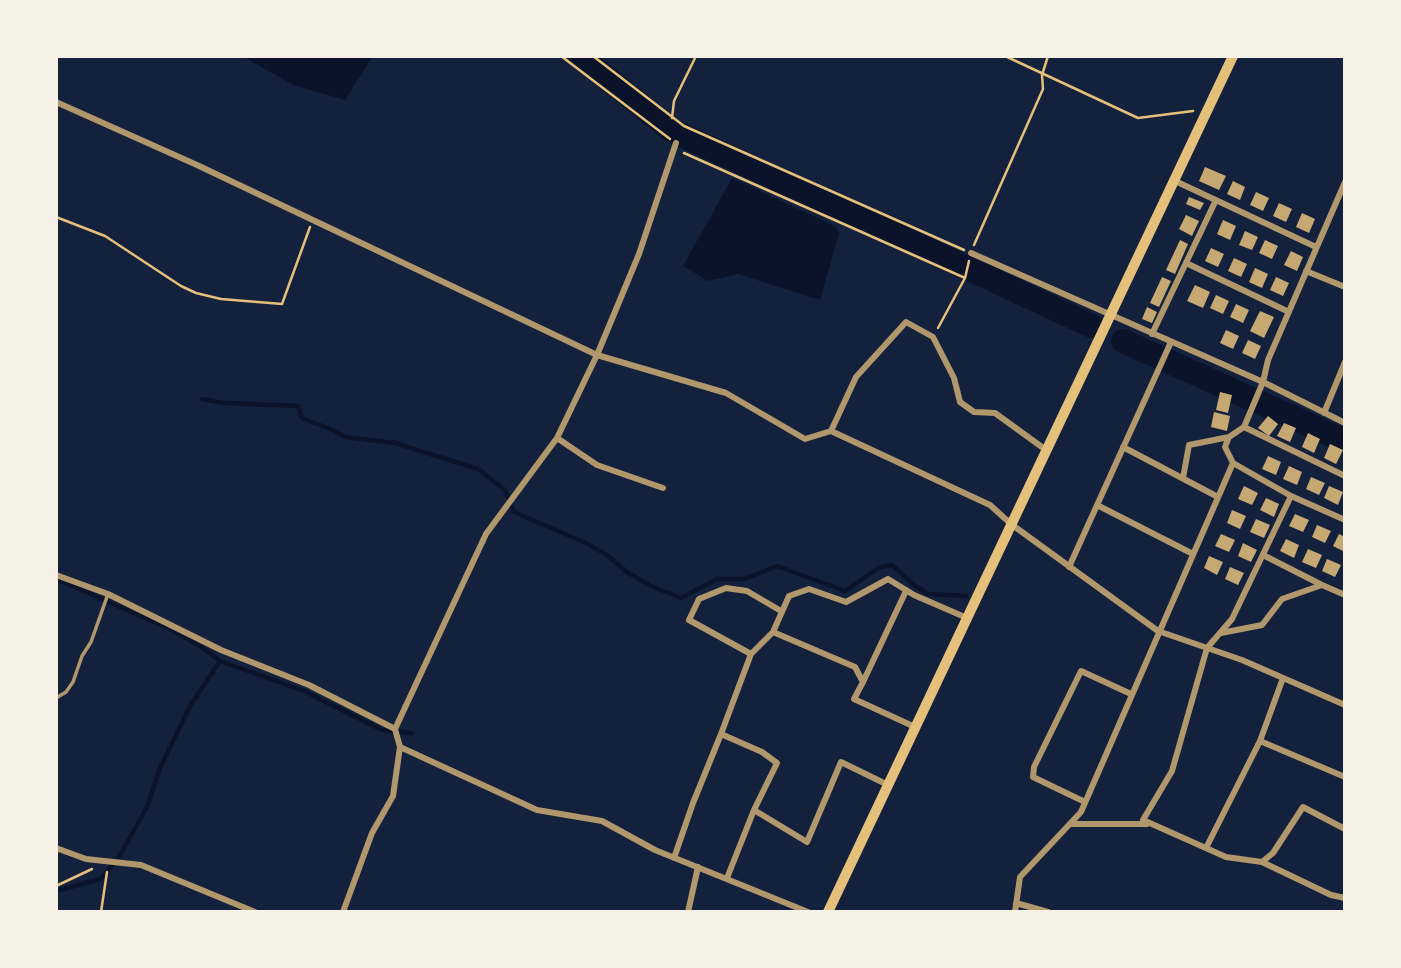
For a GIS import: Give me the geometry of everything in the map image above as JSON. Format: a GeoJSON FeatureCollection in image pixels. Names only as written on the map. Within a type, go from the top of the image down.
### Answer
{"type":"FeatureCollection","features":[{"type":"Feature","properties":{"kind":"highway"},"geometry":{"type":"LineString","coordinates":[[828,912],[1233,56]]}},
{"type":"Feature","properties":{"kind":"street"},"geometry":{"type":"LineString","coordinates":[[56,102],[312,219],[597,355],[726,393],[805,439],[831,431],[990,505],[1011,524],[1158,631],[1242,660],[1345,705]]}},
{"type":"Feature","properties":{"kind":"street"},"geometry":{"type":"LineString","coordinates":[[344,912],[372,833],[393,796],[400,747],[395,729],[486,534],[557,438],[597,355],[639,254],[675,146]]}},
{"type":"Feature","properties":{"kind":"street"},"geometry":{"type":"LineString","coordinates":[[1173,180],[1316,247]]}},
{"type":"Feature","properties":{"kind":"street"},"geometry":{"type":"LineString","coordinates":[[1183,478],[1189,445],[1229,437],[1244,427],[1263,382],[1268,360],[1345,182]]}},
{"type":"Feature","properties":{"kind":"street"},"geometry":{"type":"LineString","coordinates":[[1152,334],[1216,200]]}},
{"type":"Feature","properties":{"kind":"street"},"geometry":{"type":"LineString","coordinates":[[971,253],[1263,382],[1345,423]]}},
{"type":"Feature","properties":{"kind":"street"},"geometry":{"type":"LineString","coordinates":[[1186,262],[1289,312]]}},
{"type":"Feature","properties":{"kind":"street"},"geometry":{"type":"LineString","coordinates":[[1306,271],[1345,287]]}},
{"type":"Feature","properties":{"kind":"street"},"geometry":{"type":"LineString","coordinates":[[831,431],[856,377],[906,322],[933,337],[954,377],[960,402],[974,412],[995,413],[1046,450]]}},
{"type":"Feature","properties":{"kind":"street"},"geometry":{"type":"LineString","coordinates":[[1069,567],[1171,342]]}},
{"type":"Feature","properties":{"kind":"street"},"geometry":{"type":"LineString","coordinates":[[1324,413],[1345,362]]}},
{"type":"Feature","properties":{"kind":"street"},"geometry":{"type":"LineString","coordinates":[[1244,427],[1345,477]]}},
{"type":"Feature","properties":{"kind":"street"},"geometry":{"type":"LineString","coordinates":[[1229,437],[1225,447],[1233,463],[1291,496],[1345,520]]}},
{"type":"Feature","properties":{"kind":"street"},"geometry":{"type":"LineString","coordinates":[[557,438],[597,466],[663,488]]}},
{"type":"Feature","properties":{"kind":"street"},"geometry":{"type":"LineString","coordinates":[[1124,447],[1218,497]]}},
{"type":"Feature","properties":{"kind":"street"},"geometry":{"type":"LineString","coordinates":[[1015,912],[1020,877],[1081,812],[1233,463]]}},
{"type":"Feature","properties":{"kind":"street"},"geometry":{"type":"LineString","coordinates":[[1291,496],[1232,619],[1207,648],[1172,771],[1143,820],[1226,857],[1262,862],[1331,895],[1345,898]]}},
{"type":"Feature","properties":{"kind":"street"},"geometry":{"type":"LineString","coordinates":[[1097,505],[1193,554]]}},
{"type":"Feature","properties":{"kind":"street"},"geometry":{"type":"LineString","coordinates":[[1263,555],[1345,595]]}},
{"type":"Feature","properties":{"kind":"street"},"geometry":{"type":"LineString","coordinates":[[56,575],[221,650],[309,685],[395,729]]}},
{"type":"Feature","properties":{"kind":"street"},"geometry":{"type":"LineString","coordinates":[[674,858],[751,654],[773,632],[789,596],[809,589],[846,602],[888,579],[906,591],[967,618]]}},
{"type":"Feature","properties":{"kind":"street"},"geometry":{"type":"LineString","coordinates":[[1220,634],[1262,625],[1282,599],[1322,585]]}},
{"type":"Feature","properties":{"kind":"street"},"geometry":{"type":"LineString","coordinates":[[751,654],[689,620],[699,599],[726,588],[747,591],[781,611]]}},
{"type":"Feature","properties":{"kind":"street"},"geometry":{"type":"LineString","coordinates":[[906,591],[854,699],[915,727]]}},
{"type":"Feature","properties":{"kind":"street"},"geometry":{"type":"LineString","coordinates":[[773,632],[855,667],[863,682]]}},
{"type":"Feature","properties":{"kind":"street"},"geometry":{"type":"LineString","coordinates":[[1085,802],[1032,777],[1034,767],[1081,671],[1132,694]]}},
{"type":"Feature","properties":{"kind":"street"},"geometry":{"type":"LineString","coordinates":[[1206,848],[1260,741],[1283,678]]}},
{"type":"Feature","properties":{"kind":"street"},"geometry":{"type":"LineString","coordinates":[[721,734],[762,752],[777,763],[754,810],[727,878]]}},
{"type":"Feature","properties":{"kind":"street"},"geometry":{"type":"LineString","coordinates":[[1260,741],[1345,777]]}},
{"type":"Feature","properties":{"kind":"street"},"geometry":{"type":"LineString","coordinates":[[400,747],[537,810],[602,821],[654,850],[808,912]]}},
{"type":"Feature","properties":{"kind":"street"},"geometry":{"type":"LineString","coordinates":[[754,810],[807,842],[841,762],[888,785]]}},
{"type":"Feature","properties":{"kind":"street"},"geometry":{"type":"LineString","coordinates":[[1262,862],[1273,853],[1303,807],[1345,829]]}},
{"type":"Feature","properties":{"kind":"street"},"geometry":{"type":"LineString","coordinates":[[1070,824],[1152,824]]}},
{"type":"Feature","properties":{"kind":"street"},"geometry":{"type":"LineString","coordinates":[[56,848],[86,859],[141,865],[255,912]]}},
{"type":"Feature","properties":{"kind":"street"},"geometry":{"type":"LineString","coordinates":[[688,912],[698,867]]}},
{"type":"Feature","properties":{"kind":"street"},"geometry":{"type":"LineString","coordinates":[[1016,903],[1048,912]]}},
{"type":"Feature","properties":{"kind":"lane"},"geometry":{"type":"LineString","coordinates":[[56,698],[66,692],[73,682],[107,596]]}},
{"type":"Feature","properties":{"kind":"path"},"geometry":{"type":"LineString","coordinates":[[561,56],[675,146],[965,278]]}},
{"type":"Feature","properties":{"kind":"path"},"geometry":{"type":"LineString","coordinates":[[593,56],[683,128],[971,253]]}},
{"type":"Feature","properties":{"kind":"path"},"geometry":{"type":"LineString","coordinates":[[672,118],[674,102],[696,56]]}},
{"type":"Feature","properties":{"kind":"path"},"geometry":{"type":"LineString","coordinates":[[1005,56],[1138,118],[1207,110]]}},
{"type":"Feature","properties":{"kind":"path"},"geometry":{"type":"LineString","coordinates":[[933,337],[965,278],[971,253],[1043,89],[1042,75],[1048,56]]}},
{"type":"Feature","properties":{"kind":"path"},"geometry":{"type":"LineString","coordinates":[[56,217],[105,236],[196,293],[221,299],[282,304],[312,219]]}},
{"type":"Feature","properties":{"kind":"path"},"geometry":{"type":"LineString","coordinates":[[56,886],[108,861]]}},
{"type":"Feature","properties":{"kind":"path"},"geometry":{"type":"LineString","coordinates":[[101,912],[108,861]]}},
{"type":"Feature","properties":{"kind":"water"},"geometry":{"type":"Polygon","coordinates":[[[242,56],[373,56],[345,100],[293,85],[242,56]]]}},
{"type":"Feature","properties":{"kind":"water"},"geometry":{"type":"Polygon","coordinates":[[[732,178],[835,226],[839,233],[820,300],[738,274],[708,281],[683,266],[732,178]]]}},
{"type":"Feature","properties":{"kind":"building"},"geometry":{"type":"Polygon","coordinates":[[[1205,167],[1226,176],[1219,190],[1199,181],[1205,167]]]}},
{"type":"Feature","properties":{"kind":"building"},"geometry":{"type":"Polygon","coordinates":[[[1233,181],[1245,187],[1240,200],[1227,194],[1233,181]]]}},
{"type":"Feature","properties":{"kind":"building"},"geometry":{"type":"Polygon","coordinates":[[[1256,192],[1269,198],[1263,211],[1250,205],[1256,192]]]}},
{"type":"Feature","properties":{"kind":"building"},"geometry":{"type":"Polygon","coordinates":[[[1189,197],[1204,203],[1200,210],[1186,204],[1189,197]]]}},
{"type":"Feature","properties":{"kind":"building"},"geometry":{"type":"Polygon","coordinates":[[[1279,203],[1292,209],[1286,222],[1273,216],[1279,203]]]}},
{"type":"Feature","properties":{"kind":"building"},"geometry":{"type":"Polygon","coordinates":[[[1302,213],[1315,219],[1309,233],[1296,227],[1302,213]]]}},
{"type":"Feature","properties":{"kind":"building"},"geometry":{"type":"Polygon","coordinates":[[[1186,215],[1199,221],[1192,236],[1179,229],[1186,215]]]}},
{"type":"Feature","properties":{"kind":"building"},"geometry":{"type":"Polygon","coordinates":[[[1223,220],[1236,226],[1230,240],[1217,234],[1223,220]]]}},
{"type":"Feature","properties":{"kind":"building"},"geometry":{"type":"Polygon","coordinates":[[[1245,231],[1258,237],[1252,250],[1239,245],[1245,231]]]}},
{"type":"Feature","properties":{"kind":"building"},"geometry":{"type":"Polygon","coordinates":[[[1180,240],[1188,244],[1175,274],[1166,270],[1180,240]]]}},
{"type":"Feature","properties":{"kind":"building"},"geometry":{"type":"Polygon","coordinates":[[[1265,240],[1278,246],[1272,259],[1259,253],[1265,240]]]}},
{"type":"Feature","properties":{"kind":"building"},"geometry":{"type":"Polygon","coordinates":[[[1211,248],[1224,254],[1218,267],[1205,261],[1211,248]]]}},
{"type":"Feature","properties":{"kind":"building"},"geometry":{"type":"Polygon","coordinates":[[[1291,251],[1303,257],[1297,271],[1284,265],[1291,251]]]}},
{"type":"Feature","properties":{"kind":"building"},"geometry":{"type":"Polygon","coordinates":[[[1234,258],[1247,264],[1241,277],[1228,271],[1234,258]]]}},
{"type":"Feature","properties":{"kind":"building"},"geometry":{"type":"Polygon","coordinates":[[[1255,268],[1268,274],[1262,288],[1249,282],[1255,268]]]}},
{"type":"Feature","properties":{"kind":"building"},"geometry":{"type":"Polygon","coordinates":[[[1162,277],[1171,281],[1159,307],[1150,303],[1162,277]]]}},
{"type":"Feature","properties":{"kind":"building"},"geometry":{"type":"Polygon","coordinates":[[[1276,277],[1289,283],[1283,296],[1270,290],[1276,277]]]}},
{"type":"Feature","properties":{"kind":"building"},"geometry":{"type":"Polygon","coordinates":[[[1195,285],[1210,292],[1203,308],[1187,301],[1195,285]]]}},
{"type":"Feature","properties":{"kind":"building"},"geometry":{"type":"Polygon","coordinates":[[[1216,295],[1229,301],[1223,314],[1210,308],[1216,295]]]}},
{"type":"Feature","properties":{"kind":"building"},"geometry":{"type":"Polygon","coordinates":[[[1236,304],[1249,310],[1243,323],[1230,317],[1236,304]]]}},
{"type":"Feature","properties":{"kind":"building"},"geometry":{"type":"Polygon","coordinates":[[[1147,307],[1157,312],[1152,323],[1142,319],[1147,307]]]}},
{"type":"Feature","properties":{"kind":"building"},"geometry":{"type":"Polygon","coordinates":[[[1260,311],[1274,317],[1264,338],[1250,331],[1260,311]]]}},
{"type":"Feature","properties":{"kind":"building"},"geometry":{"type":"Polygon","coordinates":[[[1226,330],[1239,336],[1233,349],[1220,343],[1226,330]]]}},
{"type":"Feature","properties":{"kind":"building"},"geometry":{"type":"Polygon","coordinates":[[[1248,340],[1261,346],[1255,359],[1242,353],[1248,340]]]}},
{"type":"Feature","properties":{"kind":"building"},"geometry":{"type":"Polygon","coordinates":[[[1220,392],[1232,395],[1228,413],[1216,410],[1220,392]]]}},
{"type":"Feature","properties":{"kind":"building"},"geometry":{"type":"Polygon","coordinates":[[[1214,412],[1230,416],[1227,431],[1211,427],[1214,412]]]}},
{"type":"Feature","properties":{"kind":"building"},"geometry":{"type":"Polygon","coordinates":[[[1268,416],[1278,424],[1269,436],[1258,428],[1268,416]]]}},
{"type":"Feature","properties":{"kind":"building"},"geometry":{"type":"Polygon","coordinates":[[[1284,423],[1296,428],[1290,442],[1277,436],[1284,423]]]}},
{"type":"Feature","properties":{"kind":"building"},"geometry":{"type":"Polygon","coordinates":[[[1308,433],[1320,439],[1314,453],[1302,447],[1308,433]]]}},
{"type":"Feature","properties":{"kind":"building"},"geometry":{"type":"Polygon","coordinates":[[[1330,444],[1343,450],[1336,464],[1324,458],[1330,444]]]}},
{"type":"Feature","properties":{"kind":"building"},"geometry":{"type":"Polygon","coordinates":[[[1268,456],[1281,462],[1276,475],[1262,469],[1268,456]]]}},
{"type":"Feature","properties":{"kind":"building"},"geometry":{"type":"Polygon","coordinates":[[[1289,466],[1302,472],[1297,485],[1283,479],[1289,466]]]}},
{"type":"Feature","properties":{"kind":"building"},"geometry":{"type":"Polygon","coordinates":[[[1311,477],[1325,483],[1319,495],[1306,489],[1311,477]]]}},
{"type":"Feature","properties":{"kind":"building"},"geometry":{"type":"Polygon","coordinates":[[[1244,486],[1258,493],[1252,505],[1238,499],[1244,486]]]}},
{"type":"Feature","properties":{"kind":"building"},"geometry":{"type":"Polygon","coordinates":[[[1329,486],[1343,492],[1338,505],[1324,498],[1329,486]]]}},
{"type":"Feature","properties":{"kind":"building"},"geometry":{"type":"Polygon","coordinates":[[[1266,498],[1279,504],[1274,517],[1260,510],[1266,498]]]}},
{"type":"Feature","properties":{"kind":"building"},"geometry":{"type":"Polygon","coordinates":[[[1232,510],[1246,516],[1240,529],[1227,523],[1232,510]]]}},
{"type":"Feature","properties":{"kind":"building"},"geometry":{"type":"Polygon","coordinates":[[[1295,514],[1309,520],[1303,532],[1289,526],[1295,514]]]}},
{"type":"Feature","properties":{"kind":"building"},"geometry":{"type":"Polygon","coordinates":[[[1256,519],[1270,525],[1264,538],[1250,532],[1256,519]]]}},
{"type":"Feature","properties":{"kind":"building"},"geometry":{"type":"Polygon","coordinates":[[[1317,525],[1331,531],[1325,543],[1312,537],[1317,525]]]}},
{"type":"Feature","properties":{"kind":"building"},"geometry":{"type":"Polygon","coordinates":[[[1221,534],[1235,540],[1229,552],[1215,546],[1221,534]]]}},
{"type":"Feature","properties":{"kind":"building"},"geometry":{"type":"Polygon","coordinates":[[[1339,534],[1345,537],[1345,552],[1333,546],[1339,534]]]}},
{"type":"Feature","properties":{"kind":"building"},"geometry":{"type":"Polygon","coordinates":[[[1286,539],[1299,545],[1294,558],[1280,551],[1286,539]]]}},
{"type":"Feature","properties":{"kind":"building"},"geometry":{"type":"Polygon","coordinates":[[[1243,543],[1257,550],[1251,562],[1238,556],[1243,543]]]}},
{"type":"Feature","properties":{"kind":"building"},"geometry":{"type":"Polygon","coordinates":[[[1308,549],[1322,555],[1316,568],[1302,562],[1308,549]]]}},
{"type":"Feature","properties":{"kind":"building"},"geometry":{"type":"Polygon","coordinates":[[[1209,556],[1223,562],[1217,575],[1204,568],[1209,556]]]}},
{"type":"Feature","properties":{"kind":"building"},"geometry":{"type":"Polygon","coordinates":[[[1327,559],[1341,565],[1335,577],[1322,571],[1327,559]]]}},
{"type":"Feature","properties":{"kind":"building"},"geometry":{"type":"Polygon","coordinates":[[[1230,567],[1244,573],[1238,585],[1225,579],[1230,567]]]}},
{"type":"Feature","properties":{"kind":"waterway"},"geometry":{"type":"LineString","coordinates":[[580,56],[671,130],[1092,326]]}},
{"type":"Feature","properties":{"kind":"waterway"},"geometry":{"type":"LineString","coordinates":[[1123,341],[1345,441]]}},
{"type":"Feature","properties":{"kind":"waterway"},"geometry":{"type":"LineString","coordinates":[[202,399],[224,403],[298,406],[302,418],[345,437],[395,443],[478,469],[505,490],[514,512],[586,543],[651,586],[681,598],[717,579],[745,579],[777,566],[845,591],[880,567],[892,565],[928,594],[966,596]]}},
{"type":"Feature","properties":{"kind":"waterway"},"geometry":{"type":"LineString","coordinates":[[56,579],[172,630],[220,661],[304,691],[382,730],[412,733]]}},
{"type":"Feature","properties":{"kind":"waterway"},"geometry":{"type":"LineString","coordinates":[[56,891],[101,879],[119,857],[147,807],[160,768],[190,706],[220,661]]}}]}
